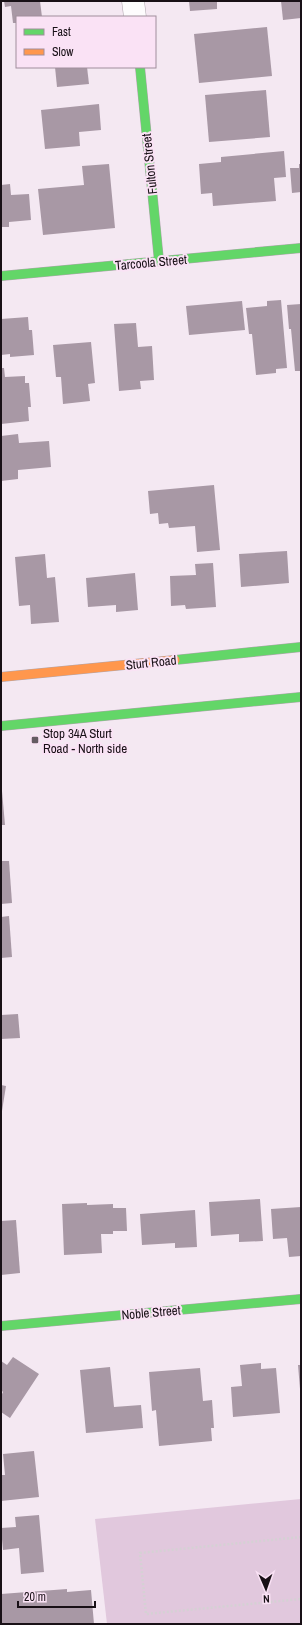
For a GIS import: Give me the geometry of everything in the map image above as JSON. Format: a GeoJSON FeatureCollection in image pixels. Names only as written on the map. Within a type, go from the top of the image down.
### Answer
{"type":"FeatureCollection","features":[{"type":"Feature","properties":{"kind":"street"},"geometry":{"type":"LineString","coordinates":[[133,1],[134,16]]}},
{"type":"Feature","properties":{"kind":"street","name":"Fulton Street"},"geometry":{"type":"LineString","coordinates":[[140,68],[159,261]]}},
{"type":"Feature","properties":{"kind":"street","name":"Tarcoola Street"},"geometry":{"type":"LineString","coordinates":[[1,276],[301,248]]}},
{"type":"Feature","properties":{"kind":"street","name":"Sturt Road"},"geometry":{"type":"LineString","coordinates":[[1,677],[301,647]]}},
{"type":"Feature","properties":{"kind":"street"},"geometry":{"type":"LineString","coordinates":[[1,726],[301,697]]}},
{"type":"Feature","properties":{"kind":"street","name":"Noble Street"},"geometry":{"type":"LineString","coordinates":[[1,1326],[301,1299]]}},
{"type":"Feature","properties":{"kind":"path"},"geometry":{"type":"LineString","coordinates":[[301,1537],[140,1553],[146,1614],[301,1599]]}},
{"type":"Feature","properties":{"kind":"shaded area"},"geometry":{"type":"Polygon","coordinates":[[[301,1499],[301,1624],[107,1624],[95,1519],[301,1499]]]}},
{"type":"Feature","properties":{"kind":"building"},"geometry":{"type":"Polygon","coordinates":[[[4,1],[40,1],[42,16],[16,16],[16,23],[13,23],[11,6],[5,7],[4,1]]]}},
{"type":"Feature","properties":{"kind":"building"},"geometry":{"type":"Polygon","coordinates":[[[189,1],[217,1],[217,9],[190,11],[189,1]]]}},
{"type":"Feature","properties":{"kind":"building"},"geometry":{"type":"Polygon","coordinates":[[[281,1],[301,1],[301,18],[283,20],[281,1]]]}},
{"type":"Feature","properties":{"kind":"building"},"geometry":{"type":"Polygon","coordinates":[[[267,27],[272,76],[199,83],[194,34],[267,27]]]}},
{"type":"Feature","properties":{"kind":"building"},"geometry":{"type":"Polygon","coordinates":[[[55,68],[87,68],[89,84],[57,87],[55,68]]]}},
{"type":"Feature","properties":{"kind":"building"},"geometry":{"type":"Polygon","coordinates":[[[266,90],[270,137],[209,142],[205,95],[266,90]]]}},
{"type":"Feature","properties":{"kind":"building"},"geometry":{"type":"Polygon","coordinates":[[[99,104],[101,130],[79,132],[80,146],[45,149],[41,110],[99,104]]]}},
{"type":"Feature","properties":{"kind":"building"},"geometry":{"type":"Polygon","coordinates":[[[284,151],[286,177],[274,178],[276,201],[213,206],[212,193],[201,194],[199,164],[221,162],[221,157],[284,151]]]}},
{"type":"Feature","properties":{"kind":"building"},"geometry":{"type":"Polygon","coordinates":[[[109,164],[115,228],[43,235],[38,189],[84,185],[82,166],[109,164]]]}},
{"type":"Feature","properties":{"kind":"building"},"geometry":{"type":"Polygon","coordinates":[[[299,164],[301,164],[301,192],[292,193],[290,168],[299,168],[299,164]]]}},
{"type":"Feature","properties":{"kind":"building"},"geometry":{"type":"Polygon","coordinates":[[[10,184],[11,195],[29,194],[31,220],[9,222],[9,227],[1,227],[1,185],[10,184]]]}},
{"type":"Feature","properties":{"kind":"building"},"geometry":{"type":"Polygon","coordinates":[[[281,300],[287,368],[276,369],[276,373],[256,375],[252,334],[249,334],[246,308],[267,306],[267,301],[281,300]]]}},
{"type":"Feature","properties":{"kind":"building"},"geometry":{"type":"Polygon","coordinates":[[[242,301],[245,330],[189,335],[186,306],[242,301]]]}},
{"type":"Feature","properties":{"kind":"building"},"geometry":{"type":"Polygon","coordinates":[[[301,304],[301,371],[295,371],[287,305],[301,304]]]}},
{"type":"Feature","properties":{"kind":"building"},"geometry":{"type":"Polygon","coordinates":[[[28,317],[29,330],[32,330],[34,355],[10,357],[10,354],[1,355],[1,319],[28,317]]]}},
{"type":"Feature","properties":{"kind":"building"},"geometry":{"type":"Polygon","coordinates":[[[136,323],[138,347],[152,346],[154,380],[140,381],[141,389],[119,391],[114,324],[136,323]]]}},
{"type":"Feature","properties":{"kind":"building"},"geometry":{"type":"Polygon","coordinates":[[[91,342],[95,383],[88,384],[90,401],[63,404],[61,377],[56,377],[53,345],[91,342]]]}},
{"type":"Feature","properties":{"kind":"building"},"geometry":{"type":"Polygon","coordinates":[[[1,368],[4,368],[5,377],[25,376],[25,383],[29,383],[31,407],[28,407],[29,421],[1,424],[1,368]]]}},
{"type":"Feature","properties":{"kind":"building"},"geometry":{"type":"Polygon","coordinates":[[[18,434],[19,443],[49,441],[51,467],[18,470],[18,479],[1,481],[1,436],[18,434]]]}},
{"type":"Feature","properties":{"kind":"building"},"geometry":{"type":"Polygon","coordinates":[[[214,485],[220,550],[197,552],[195,526],[169,528],[168,523],[159,524],[158,513],[150,514],[148,491],[214,485]]]}},
{"type":"Feature","properties":{"kind":"building"},"geometry":{"type":"Polygon","coordinates":[[[287,551],[289,583],[241,587],[239,554],[287,551]]]}},
{"type":"Feature","properties":{"kind":"building"},"geometry":{"type":"Polygon","coordinates":[[[45,554],[47,578],[55,577],[59,622],[31,624],[30,605],[19,606],[15,557],[45,554]]]}},
{"type":"Feature","properties":{"kind":"building"},"geometry":{"type":"Polygon","coordinates":[[[213,563],[216,607],[186,609],[185,605],[171,606],[170,576],[196,575],[195,564],[213,563]]]}},
{"type":"Feature","properties":{"kind":"building"},"geometry":{"type":"Polygon","coordinates":[[[135,573],[138,610],[116,612],[116,605],[88,607],[86,578],[135,573]]]}},
{"type":"Feature","properties":{"kind":"building"},"geometry":{"type":"Polygon","coordinates":[[[2,791],[5,825],[1,825],[2,791]]]}},
{"type":"Feature","properties":{"kind":"building"},"geometry":{"type":"Polygon","coordinates":[[[1,861],[9,861],[12,903],[1,904],[1,861]]]}},
{"type":"Feature","properties":{"kind":"building"},"geometry":{"type":"Polygon","coordinates":[[[9,916],[12,957],[1,958],[1,917],[9,916]]]}},
{"type":"Feature","properties":{"kind":"building"},"geometry":{"type":"Polygon","coordinates":[[[18,1014],[20,1038],[1,1039],[1,1015],[18,1014]]]}},
{"type":"Feature","properties":{"kind":"building"},"geometry":{"type":"Polygon","coordinates":[[[1,1085],[6,1086],[2,1111],[1,1111],[1,1085]]]}},
{"type":"Feature","properties":{"kind":"building"},"geometry":{"type":"Polygon","coordinates":[[[260,1199],[263,1241],[239,1242],[239,1234],[211,1236],[209,1202],[260,1199]]]}},
{"type":"Feature","properties":{"kind":"building"},"geometry":{"type":"Polygon","coordinates":[[[87,1203],[87,1205],[113,1204],[113,1208],[126,1208],[127,1231],[113,1231],[113,1234],[101,1234],[102,1253],[64,1255],[62,1204],[87,1203]]]}},
{"type":"Feature","properties":{"kind":"building"},"geometry":{"type":"Polygon","coordinates":[[[301,1207],[301,1256],[289,1257],[287,1238],[273,1239],[271,1209],[301,1207]]]}},
{"type":"Feature","properties":{"kind":"building"},"geometry":{"type":"Polygon","coordinates":[[[195,1210],[197,1247],[175,1248],[175,1243],[142,1245],[140,1214],[195,1210]]]}},
{"type":"Feature","properties":{"kind":"building"},"geometry":{"type":"Polygon","coordinates":[[[16,1220],[20,1273],[1,1275],[1,1221],[16,1220]]]}},
{"type":"Feature","properties":{"kind":"building"},"geometry":{"type":"Polygon","coordinates":[[[13,1357],[39,1374],[10,1418],[1,1412],[1,1396],[3,1392],[1,1390],[1,1361],[7,1365],[13,1357]]]}},
{"type":"Feature","properties":{"kind":"building"},"geometry":{"type":"Polygon","coordinates":[[[261,1363],[261,1369],[276,1368],[280,1413],[233,1417],[231,1387],[242,1386],[240,1365],[261,1363]]]}},
{"type":"Feature","properties":{"kind":"building"},"geometry":{"type":"Polygon","coordinates":[[[298,1365],[301,1365],[301,1389],[300,1389],[298,1365]]]}},
{"type":"Feature","properties":{"kind":"building"},"geometry":{"type":"Polygon","coordinates":[[[110,1367],[114,1407],[141,1405],[143,1428],[86,1433],[80,1370],[110,1367]]]}},
{"type":"Feature","properties":{"kind":"building"},"geometry":{"type":"Polygon","coordinates":[[[200,1368],[203,1401],[212,1400],[214,1428],[211,1428],[212,1441],[159,1446],[156,1410],[152,1411],[149,1372],[200,1368]]]}},
{"type":"Feature","properties":{"kind":"building"},"geometry":{"type":"Polygon","coordinates":[[[34,1451],[39,1497],[1,1501],[1,1475],[5,1475],[3,1454],[34,1451]]]}},
{"type":"Feature","properties":{"kind":"building"},"geometry":{"type":"Polygon","coordinates":[[[39,1515],[44,1572],[21,1574],[19,1548],[3,1550],[1,1528],[16,1527],[15,1517],[39,1515]]]}},
{"type":"Feature","properties":{"kind":"building"},"geometry":{"type":"Polygon","coordinates":[[[67,1589],[67,1592],[91,1590],[94,1624],[1,1624],[1,1594],[67,1589]]]}},
{"type":"Feature","properties":{"kind":"traffic: fast"},"geometry":{"type":"LineString","coordinates":[[140,68],[159,261]]}},
{"type":"Feature","properties":{"kind":"traffic: fast"},"geometry":{"type":"LineString","coordinates":[[1,276],[301,248]]}},
{"type":"Feature","properties":{"kind":"traffic: fast"},"geometry":{"type":"LineString","coordinates":[[175,660],[301,647]]}},
{"type":"Feature","properties":{"kind":"traffic: fast"},"geometry":{"type":"LineString","coordinates":[[1,726],[301,697]]}},
{"type":"Feature","properties":{"kind":"traffic: fast"},"geometry":{"type":"LineString","coordinates":[[1,1326],[301,1299]]}},
{"type":"Feature","properties":{"kind":"traffic: slow"},"geometry":{"type":"LineString","coordinates":[[1,677],[175,660]]}},
{"type":"Feature","properties":{"kind":"place","name":"Stop 34A Sturt Road - North side"},"geometry":{"type":"Point","coordinates":[35,740]}}]}
